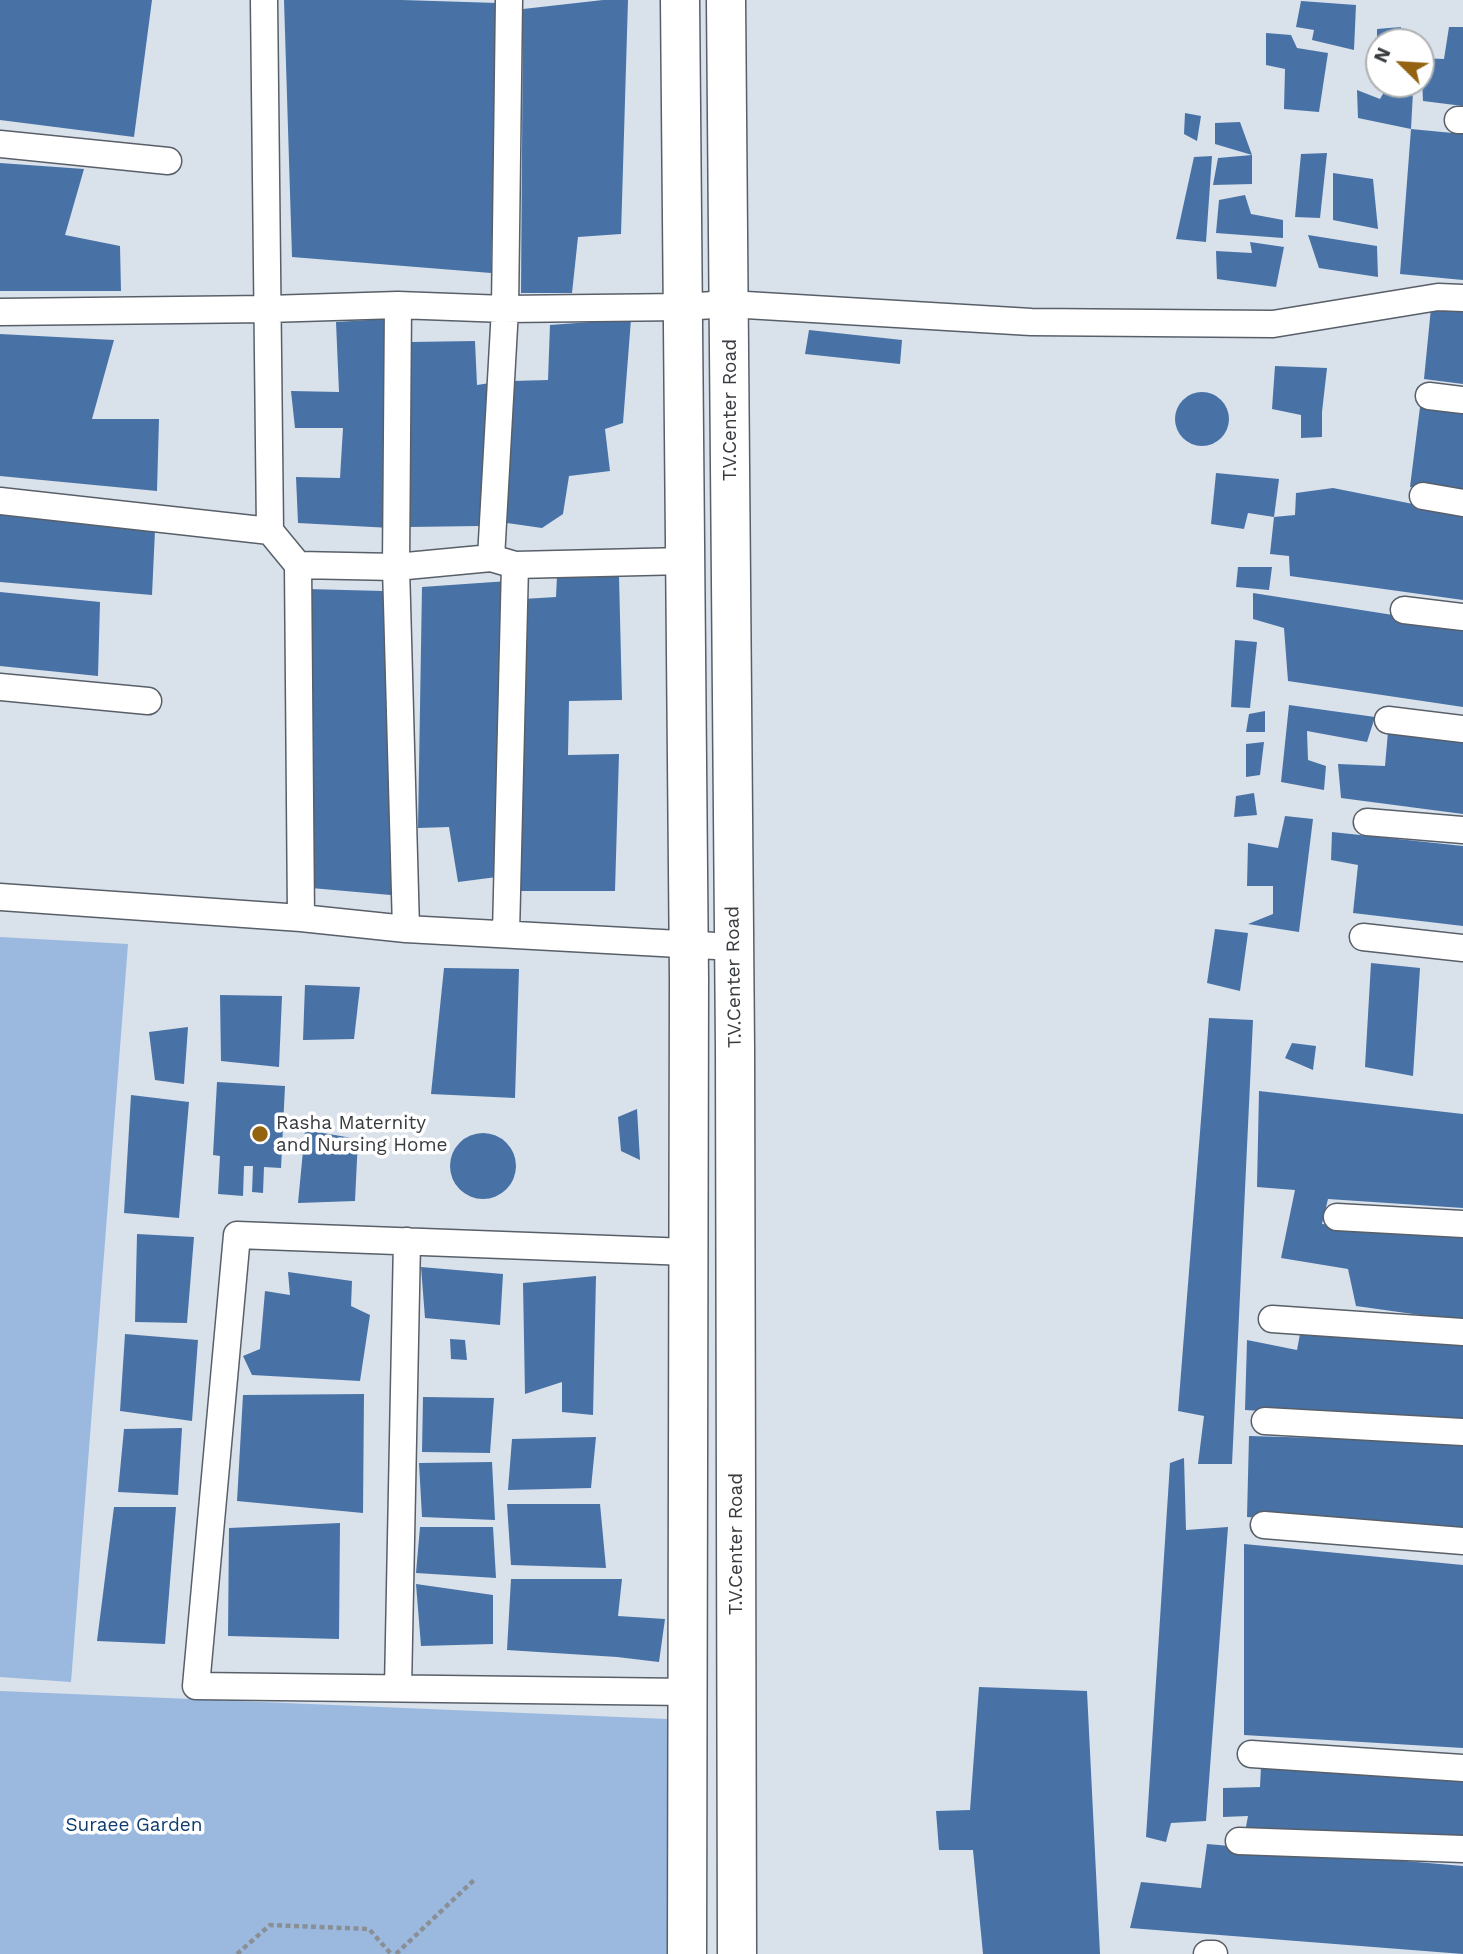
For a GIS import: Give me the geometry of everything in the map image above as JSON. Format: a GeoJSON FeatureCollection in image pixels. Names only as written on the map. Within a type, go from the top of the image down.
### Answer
{"type":"FeatureCollection","features":[{"type":"Feature","properties":{"kind":"street"},"geometry":{"type":"LineString","coordinates":[[264,0],[270,531],[298,565],[301,918]]}},
{"type":"Feature","properties":{"kind":"street"},"geometry":{"type":"LineString","coordinates":[[506,933],[503,562],[509,0]]}},
{"type":"Feature","properties":{"kind":"street"},"geometry":{"type":"LineString","coordinates":[[680,0],[688,943],[687,1954]]}},
{"type":"Feature","properties":{"kind":"street","name":"T.V.Center Road"},"geometry":{"type":"LineString","coordinates":[[726,0],[734,947],[737,1954]]}},
{"type":"Feature","properties":{"kind":"street"},"geometry":{"type":"LineString","coordinates":[[0,144],[168,161]]}},
{"type":"Feature","properties":{"kind":"street"},"geometry":{"type":"LineString","coordinates":[[0,312],[398,305],[505,309],[729,304],[1031,322],[1273,324],[1438,297],[1463,298]]}},
{"type":"Feature","properties":{"kind":"street"},"geometry":{"type":"LineString","coordinates":[[398,305],[397,567],[406,929]]}},
{"type":"Feature","properties":{"kind":"street"},"geometry":{"type":"LineString","coordinates":[[1429,396],[1463,400]]}},
{"type":"Feature","properties":{"kind":"street"},"geometry":{"type":"LineString","coordinates":[[1423,496],[1463,503]]}},
{"type":"Feature","properties":{"kind":"street"},"geometry":{"type":"LineString","coordinates":[[0,501],[270,531]]}},
{"type":"Feature","properties":{"kind":"street"},"geometry":{"type":"LineString","coordinates":[[298,565],[397,567],[503,562],[685,561]]}},
{"type":"Feature","properties":{"kind":"street"},"geometry":{"type":"LineString","coordinates":[[1405,610],[1463,617]]}},
{"type":"Feature","properties":{"kind":"street"},"geometry":{"type":"LineString","coordinates":[[0,687],[148,701]]}},
{"type":"Feature","properties":{"kind":"street"},"geometry":{"type":"LineString","coordinates":[[1388,720],[1463,729]]}},
{"type":"Feature","properties":{"kind":"street"},"geometry":{"type":"LineString","coordinates":[[1367,822],[1463,830]]}},
{"type":"Feature","properties":{"kind":"street"},"geometry":{"type":"LineString","coordinates":[[0,897],[301,918],[406,929],[734,947]]}},
{"type":"Feature","properties":{"kind":"street"},"geometry":{"type":"LineString","coordinates":[[1363,937],[1463,948]]}},
{"type":"Feature","properties":{"kind":"street"},"geometry":{"type":"LineString","coordinates":[[1337,1217],[1463,1224]]}},
{"type":"Feature","properties":{"kind":"street"},"geometry":{"type":"LineString","coordinates":[[688,1252],[237,1235],[196,1686],[688,1692]]}},
{"type":"Feature","properties":{"kind":"street"},"geometry":{"type":"LineString","coordinates":[[398,1688],[407,1241]]}},
{"type":"Feature","properties":{"kind":"street"},"geometry":{"type":"LineString","coordinates":[[1272,1320],[1463,1332]]}},
{"type":"Feature","properties":{"kind":"street"},"geometry":{"type":"LineString","coordinates":[[1265,1421],[1463,1432]]}},
{"type":"Feature","properties":{"kind":"street"},"geometry":{"type":"LineString","coordinates":[[1264,1525],[1463,1541]]}},
{"type":"Feature","properties":{"kind":"street"},"geometry":{"type":"LineString","coordinates":[[1251,1754],[1463,1768]]}},
{"type":"Feature","properties":{"kind":"street"},"geometry":{"type":"LineString","coordinates":[[1239,1841],[1463,1849]]}},
{"type":"Feature","properties":{"kind":"street"},"geometry":{"type":"LineString","coordinates":[[1207,1954],[1214,1954]]}},
{"type":"Feature","properties":{"kind":"path"},"geometry":{"type":"LineString","coordinates":[[237,1954],[270,1925],[369,1929],[393,1954],[474,1880]]}},
{"type":"Feature","properties":{"kind":"green space"},"geometry":{"type":"Polygon","coordinates":[[[0,937],[128,944],[71,1682],[0,1677],[0,937]]]}},
{"type":"Feature","properties":{"kind":"green space","name":"Suraee Garden"},"geometry":{"type":"Polygon","coordinates":[[[0,1691],[667,1719],[670,1954],[0,1954],[0,1691]]]}},
{"type":"Feature","properties":{"kind":"building"},"geometry":{"type":"Polygon","coordinates":[[[0,0],[152,0],[134,137],[0,120],[0,0]]]}},
{"type":"Feature","properties":{"kind":"building"},"geometry":{"type":"Polygon","coordinates":[[[284,0],[498,3],[491,273],[292,257],[284,0]]]}},
{"type":"Feature","properties":{"kind":"building"},"geometry":{"type":"Polygon","coordinates":[[[603,0],[628,0],[621,234],[578,237],[572,293],[521,293],[523,9],[603,0]]]}},
{"type":"Feature","properties":{"kind":"building"},"geometry":{"type":"Polygon","coordinates":[[[1301,1],[1356,5],[1354,50],[1312,40],[1314,30],[1296,27],[1301,1]]]}},
{"type":"Feature","properties":{"kind":"building"},"geometry":{"type":"Polygon","coordinates":[[[1449,27],[1463,27],[1463,106],[1423,101],[1423,98],[1435,98],[1435,59],[1444,59],[1449,27]]]}},
{"type":"Feature","properties":{"kind":"building"},"geometry":{"type":"Polygon","coordinates":[[[1266,33],[1291,35],[1297,48],[1328,53],[1319,112],[1284,109],[1285,69],[1266,65],[1266,33]]]}},
{"type":"Feature","properties":{"kind":"building"},"geometry":{"type":"Polygon","coordinates":[[[1357,90],[1365,93],[1365,98],[1413,98],[1411,129],[1358,118],[1357,90]]]}},
{"type":"Feature","properties":{"kind":"building"},"geometry":{"type":"Polygon","coordinates":[[[1185,113],[1201,116],[1197,141],[1184,134],[1185,113]]]}},
{"type":"Feature","properties":{"kind":"building"},"geometry":{"type":"Polygon","coordinates":[[[1240,122],[1252,155],[1215,144],[1215,123],[1240,122]]]}},
{"type":"Feature","properties":{"kind":"building"},"geometry":{"type":"Polygon","coordinates":[[[1411,129],[1463,134],[1463,280],[1400,274],[1411,129]]]}},
{"type":"Feature","properties":{"kind":"building"},"geometry":{"type":"Polygon","coordinates":[[[1327,153],[1320,218],[1295,217],[1301,154],[1327,153]]]}},
{"type":"Feature","properties":{"kind":"building"},"geometry":{"type":"Polygon","coordinates":[[[1252,155],[1252,184],[1213,185],[1218,158],[1252,155]]]}},
{"type":"Feature","properties":{"kind":"building"},"geometry":{"type":"Polygon","coordinates":[[[1212,156],[1206,242],[1176,239],[1194,157],[1212,156]]]}},
{"type":"Feature","properties":{"kind":"building"},"geometry":{"type":"Polygon","coordinates":[[[0,163],[84,169],[65,235],[120,246],[121,291],[0,291],[0,163]]]}},
{"type":"Feature","properties":{"kind":"building"},"geometry":{"type":"Polygon","coordinates":[[[1333,173],[1373,179],[1378,229],[1333,220],[1333,173]]]}},
{"type":"Feature","properties":{"kind":"building"},"geometry":{"type":"Polygon","coordinates":[[[1245,195],[1251,214],[1283,220],[1283,238],[1216,233],[1219,200],[1245,195]]]}},
{"type":"Feature","properties":{"kind":"building"},"geometry":{"type":"Polygon","coordinates":[[[1308,235],[1377,246],[1378,277],[1319,268],[1308,235]]]}},
{"type":"Feature","properties":{"kind":"building"},"geometry":{"type":"Polygon","coordinates":[[[1250,242],[1284,247],[1276,287],[1217,279],[1216,251],[1252,253],[1250,242]]]}},
{"type":"Feature","properties":{"kind":"building"},"geometry":{"type":"Polygon","coordinates":[[[1431,308],[1463,310],[1463,384],[1424,379],[1431,308]]]}},
{"type":"Feature","properties":{"kind":"building"},"geometry":{"type":"Polygon","coordinates":[[[385,319],[391,528],[298,523],[296,477],[340,478],[343,428],[295,428],[291,391],[339,392],[336,322],[385,319]]]}},
{"type":"Feature","properties":{"kind":"building"},"geometry":{"type":"Polygon","coordinates":[[[631,319],[623,423],[605,429],[610,471],[569,476],[563,514],[542,528],[507,523],[512,381],[548,380],[550,325],[631,319]]]}},
{"type":"Feature","properties":{"kind":"building"},"geometry":{"type":"Polygon","coordinates":[[[809,330],[902,340],[900,364],[805,354],[809,330]]]}},
{"type":"Feature","properties":{"kind":"building"},"geometry":{"type":"Polygon","coordinates":[[[0,334],[114,340],[92,419],[159,419],[157,491],[0,476],[0,334]]]}},
{"type":"Feature","properties":{"kind":"building"},"geometry":{"type":"Polygon","coordinates":[[[475,341],[477,385],[490,383],[479,526],[408,527],[410,342],[475,341]]]}},
{"type":"Feature","properties":{"kind":"building"},"geometry":{"type":"Polygon","coordinates":[[[1275,366],[1327,368],[1322,437],[1301,438],[1301,415],[1272,409],[1275,366]]]}},
{"type":"Feature","properties":{"kind":"building"},"geometry":{"type":"Polygon","coordinates":[[[1202,392],[1221,400],[1229,419],[1221,438],[1202,446],[1183,438],[1175,419],[1183,400],[1202,392]]]}},
{"type":"Feature","properties":{"kind":"building"},"geometry":{"type":"Polygon","coordinates":[[[1420,407],[1463,412],[1463,496],[1410,487],[1420,407]]]}},
{"type":"Feature","properties":{"kind":"building"},"geometry":{"type":"Polygon","coordinates":[[[1216,473],[1279,479],[1274,517],[1248,513],[1244,529],[1211,524],[1216,473]]]}},
{"type":"Feature","properties":{"kind":"building"},"geometry":{"type":"Polygon","coordinates":[[[1333,488],[1463,514],[1463,600],[1290,576],[1289,556],[1270,554],[1274,517],[1295,515],[1296,493],[1333,488]]]}},
{"type":"Feature","properties":{"kind":"building"},"geometry":{"type":"Polygon","coordinates":[[[0,511],[155,530],[152,595],[0,582],[0,511]]]}},
{"type":"Feature","properties":{"kind":"building"},"geometry":{"type":"Polygon","coordinates":[[[1238,567],[1272,567],[1269,590],[1236,587],[1238,567]]]}},
{"type":"Feature","properties":{"kind":"building"},"geometry":{"type":"Polygon","coordinates":[[[557,576],[619,576],[622,700],[569,701],[568,755],[619,754],[615,891],[519,891],[523,599],[556,597],[557,576]]]}},
{"type":"Feature","properties":{"kind":"building"},"geometry":{"type":"Polygon","coordinates":[[[508,581],[497,877],[458,882],[449,827],[418,828],[422,587],[508,581]]]}},
{"type":"Feature","properties":{"kind":"building"},"geometry":{"type":"Polygon","coordinates":[[[307,589],[383,591],[402,896],[311,888],[307,589]]]}},
{"type":"Feature","properties":{"kind":"building"},"geometry":{"type":"Polygon","coordinates":[[[0,592],[100,602],[98,676],[0,666],[0,592]]]}},
{"type":"Feature","properties":{"kind":"building"},"geometry":{"type":"Polygon","coordinates":[[[1253,593],[1463,626],[1463,707],[1288,681],[1284,628],[1253,619],[1253,593]]]}},
{"type":"Feature","properties":{"kind":"building"},"geometry":{"type":"Polygon","coordinates":[[[1235,640],[1257,642],[1250,708],[1231,707],[1235,640]]]}},
{"type":"Feature","properties":{"kind":"building"},"geometry":{"type":"Polygon","coordinates":[[[1289,705],[1375,717],[1367,742],[1307,731],[1308,760],[1326,766],[1324,790],[1281,782],[1289,705]]]}},
{"type":"Feature","properties":{"kind":"building"},"geometry":{"type":"Polygon","coordinates":[[[1265,711],[1265,732],[1246,732],[1249,714],[1265,711]]]}},
{"type":"Feature","properties":{"kind":"building"},"geometry":{"type":"Polygon","coordinates":[[[1388,732],[1463,741],[1463,814],[1341,798],[1338,764],[1385,766],[1388,732]]]}},
{"type":"Feature","properties":{"kind":"building"},"geometry":{"type":"Polygon","coordinates":[[[1264,742],[1260,775],[1246,777],[1246,744],[1264,742]]]}},
{"type":"Feature","properties":{"kind":"building"},"geometry":{"type":"Polygon","coordinates":[[[1254,793],[1257,815],[1234,817],[1236,796],[1254,793]]]}},
{"type":"Feature","properties":{"kind":"building"},"geometry":{"type":"Polygon","coordinates":[[[1285,816],[1313,819],[1299,932],[1248,924],[1273,914],[1273,886],[1247,886],[1248,843],[1278,848],[1285,816]]]}},
{"type":"Feature","properties":{"kind":"building"},"geometry":{"type":"Polygon","coordinates":[[[1332,832],[1463,846],[1463,926],[1353,913],[1358,865],[1331,860],[1332,832]]]}},
{"type":"Feature","properties":{"kind":"building"},"geometry":{"type":"Polygon","coordinates":[[[1215,929],[1248,933],[1240,991],[1207,983],[1215,929]]]}},
{"type":"Feature","properties":{"kind":"building"},"geometry":{"type":"Polygon","coordinates":[[[1371,963],[1420,968],[1413,1076],[1365,1067],[1371,963]]]}},
{"type":"Feature","properties":{"kind":"building"},"geometry":{"type":"Polygon","coordinates":[[[444,968],[519,969],[515,1098],[431,1094],[444,968]]]}},
{"type":"Feature","properties":{"kind":"building"},"geometry":{"type":"Polygon","coordinates":[[[305,985],[360,987],[354,1039],[303,1040],[305,985]]]}},
{"type":"Feature","properties":{"kind":"building"},"geometry":{"type":"Polygon","coordinates":[[[220,995],[282,996],[279,1067],[221,1061],[220,995]]]}},
{"type":"Feature","properties":{"kind":"building"},"geometry":{"type":"Polygon","coordinates":[[[1209,1018],[1253,1020],[1232,1464],[1198,1464],[1204,1416],[1178,1411],[1209,1018]]]}},
{"type":"Feature","properties":{"kind":"building"},"geometry":{"type":"Polygon","coordinates":[[[188,1027],[184,1084],[155,1080],[149,1032],[188,1027]]]}},
{"type":"Feature","properties":{"kind":"building"},"geometry":{"type":"Polygon","coordinates":[[[1292,1043],[1316,1046],[1313,1070],[1285,1058],[1292,1043]]]}},
{"type":"Feature","properties":{"kind":"building"},"geometry":{"type":"Polygon","coordinates":[[[217,1082],[285,1086],[281,1168],[264,1167],[263,1193],[252,1192],[253,1166],[244,1166],[243,1196],[218,1194],[220,1156],[213,1155],[217,1082]]]}},
{"type":"Feature","properties":{"kind":"building"},"geometry":{"type":"Polygon","coordinates":[[[1259,1091],[1463,1114],[1463,1208],[1328,1199],[1322,1224],[1463,1235],[1463,1321],[1356,1306],[1348,1269],[1281,1258],[1295,1190],[1257,1187],[1259,1091]]]}},
{"type":"Feature","properties":{"kind":"building"},"geometry":{"type":"Polygon","coordinates":[[[131,1095],[189,1102],[179,1218],[124,1213],[131,1095]]]}},
{"type":"Feature","properties":{"kind":"building"},"geometry":{"type":"Polygon","coordinates":[[[637,1109],[640,1160],[621,1151],[618,1117],[637,1109]]]}},
{"type":"Feature","properties":{"kind":"building"},"geometry":{"type":"Polygon","coordinates":[[[305,1130],[358,1139],[355,1201],[298,1203],[305,1130]]]}},
{"type":"Feature","properties":{"kind":"building"},"geometry":{"type":"Polygon","coordinates":[[[483,1133],[506,1143],[516,1166],[506,1189],[483,1199],[460,1189],[450,1166],[460,1143],[483,1133]]]}},
{"type":"Feature","properties":{"kind":"building"},"geometry":{"type":"Polygon","coordinates":[[[137,1234],[194,1237],[187,1323],[135,1322],[137,1234]]]}},
{"type":"Feature","properties":{"kind":"building"},"geometry":{"type":"Polygon","coordinates":[[[421,1267],[503,1274],[500,1325],[425,1318],[421,1267]]]}},
{"type":"Feature","properties":{"kind":"building"},"geometry":{"type":"Polygon","coordinates":[[[288,1272],[352,1281],[351,1306],[370,1315],[360,1381],[252,1375],[243,1356],[260,1349],[265,1291],[290,1295],[288,1272]]]}},
{"type":"Feature","properties":{"kind":"building"},"geometry":{"type":"Polygon","coordinates":[[[596,1276],[593,1415],[562,1412],[562,1382],[525,1394],[523,1283],[596,1276]]]}},
{"type":"Feature","properties":{"kind":"building"},"geometry":{"type":"Polygon","coordinates":[[[125,1334],[198,1340],[192,1421],[120,1411],[125,1334]]]}},
{"type":"Feature","properties":{"kind":"building"},"geometry":{"type":"Polygon","coordinates":[[[1300,1334],[1463,1341],[1463,1423],[1245,1410],[1247,1340],[1297,1350],[1300,1334]]]}},
{"type":"Feature","properties":{"kind":"building"},"geometry":{"type":"Polygon","coordinates":[[[450,1339],[465,1340],[467,1360],[451,1359],[450,1339]]]}},
{"type":"Feature","properties":{"kind":"building"},"geometry":{"type":"Polygon","coordinates":[[[364,1394],[363,1513],[237,1501],[243,1395],[364,1394]]]}},
{"type":"Feature","properties":{"kind":"building"},"geometry":{"type":"Polygon","coordinates":[[[423,1397],[494,1398],[490,1453],[422,1452],[423,1397]]]}},
{"type":"Feature","properties":{"kind":"building"},"geometry":{"type":"Polygon","coordinates":[[[182,1428],[178,1495],[118,1492],[124,1429],[182,1428]]]}},
{"type":"Feature","properties":{"kind":"building"},"geometry":{"type":"Polygon","coordinates":[[[1249,1436],[1463,1442],[1463,1533],[1247,1517],[1249,1436]]]}},
{"type":"Feature","properties":{"kind":"building"},"geometry":{"type":"Polygon","coordinates":[[[596,1437],[591,1488],[508,1490],[512,1439],[596,1437]]]}},
{"type":"Feature","properties":{"kind":"building"},"geometry":{"type":"Polygon","coordinates":[[[1184,1458],[1186,1530],[1228,1527],[1206,1821],[1171,1823],[1166,1842],[1146,1837],[1170,1463],[1184,1458]]]}},
{"type":"Feature","properties":{"kind":"building"},"geometry":{"type":"Polygon","coordinates":[[[492,1462],[495,1520],[422,1517],[419,1463],[492,1462]]]}},
{"type":"Feature","properties":{"kind":"building"},"geometry":{"type":"Polygon","coordinates":[[[507,1504],[600,1504],[606,1568],[511,1565],[507,1504]]]}},
{"type":"Feature","properties":{"kind":"building"},"geometry":{"type":"Polygon","coordinates":[[[114,1507],[176,1507],[165,1644],[97,1641],[114,1507]]]}},
{"type":"Feature","properties":{"kind":"building"},"geometry":{"type":"Polygon","coordinates":[[[340,1523],[339,1639],[228,1636],[229,1528],[340,1523]]]}},
{"type":"Feature","properties":{"kind":"building"},"geometry":{"type":"Polygon","coordinates":[[[420,1527],[493,1527],[496,1578],[416,1573],[420,1527]]]}},
{"type":"Feature","properties":{"kind":"building"},"geometry":{"type":"Polygon","coordinates":[[[1244,1544],[1463,1565],[1463,1748],[1244,1735],[1244,1544]]]}},
{"type":"Feature","properties":{"kind":"building"},"geometry":{"type":"Polygon","coordinates":[[[511,1579],[622,1579],[618,1616],[665,1619],[659,1662],[507,1650],[511,1579]]]}},
{"type":"Feature","properties":{"kind":"building"},"geometry":{"type":"Polygon","coordinates":[[[416,1584],[493,1595],[493,1644],[421,1646],[416,1584]]]}},
{"type":"Feature","properties":{"kind":"building"},"geometry":{"type":"Polygon","coordinates":[[[979,1687],[1087,1691],[1100,1954],[983,1954],[973,1850],[939,1850],[936,1811],[970,1810],[979,1687]]]}},
{"type":"Feature","properties":{"kind":"building"},"geometry":{"type":"Polygon","coordinates":[[[1261,1766],[1463,1778],[1463,1839],[1245,1832],[1248,1816],[1223,1817],[1223,1788],[1260,1787],[1261,1766]]]}},
{"type":"Feature","properties":{"kind":"building"},"geometry":{"type":"Polygon","coordinates":[[[1207,1844],[1463,1866],[1463,1954],[1130,1928],[1141,1882],[1201,1888],[1207,1844]]]}},
{"type":"Feature","properties":{"kind":"place","name":"Rasha Maternity and Nursing Home"},"geometry":{"type":"Point","coordinates":[260,1134]}}]}
